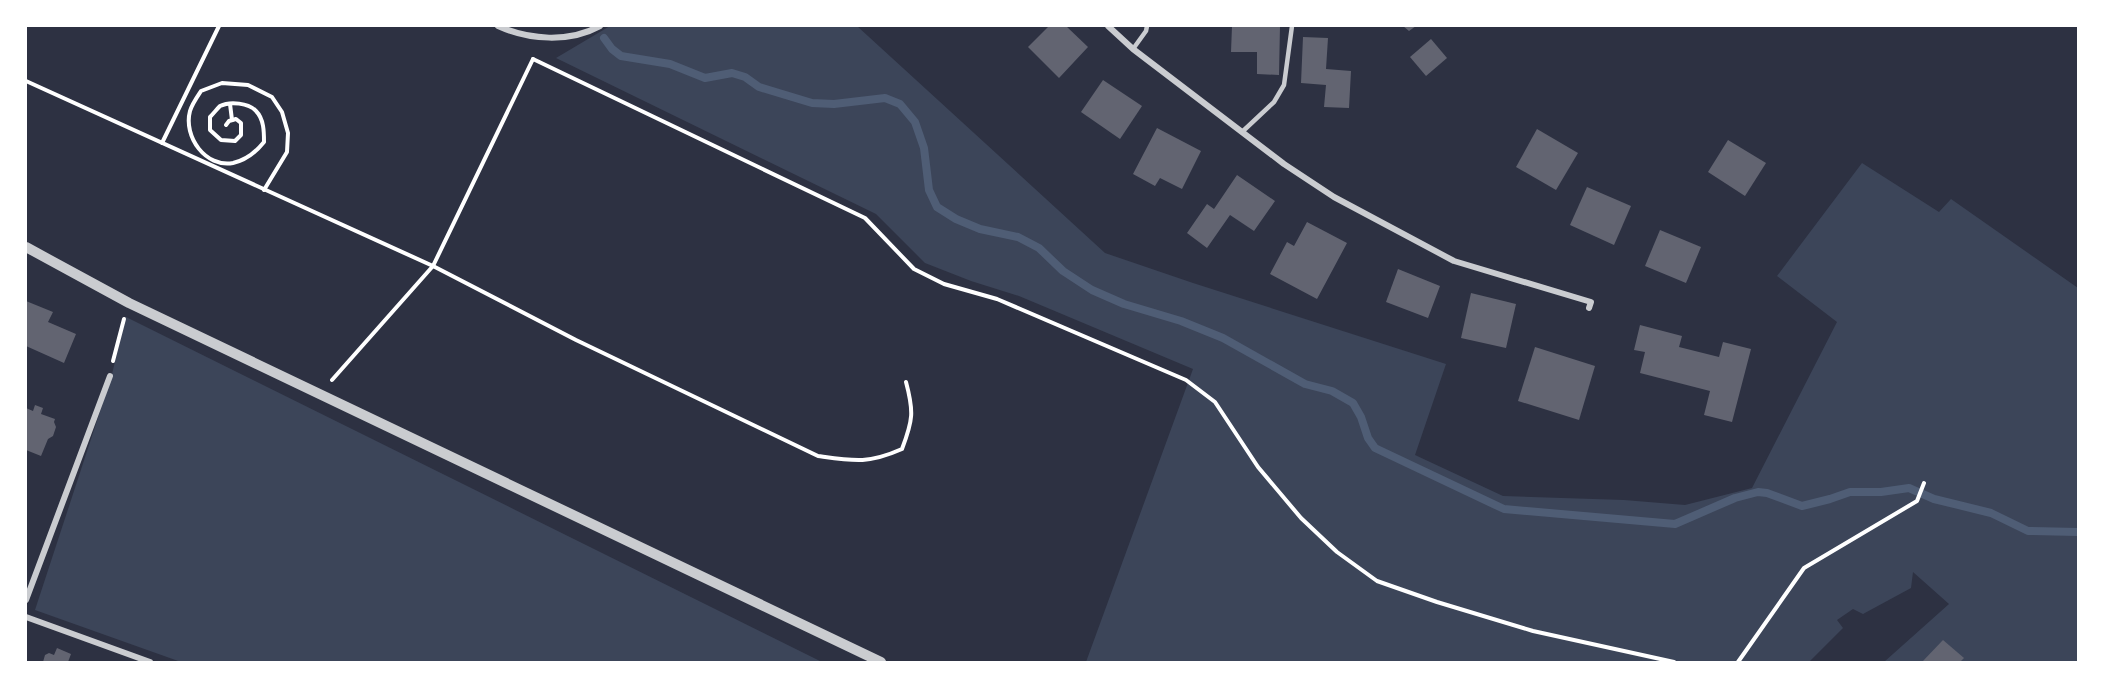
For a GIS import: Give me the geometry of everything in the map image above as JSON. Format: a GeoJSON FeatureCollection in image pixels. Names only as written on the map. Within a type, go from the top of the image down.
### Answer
{"type":"FeatureCollection","features":[{"type":"Feature","properties":{"kind":"street"},"geometry":{"type":"LineString","coordinates":[[498,26],[514,33],[542,37],[571,36],[600,26]]}},
{"type":"Feature","properties":{"kind":"street"},"geometry":{"type":"LineString","coordinates":[[1108,26],[1133,49],[1284,164],[1334,197],[1454,261],[1591,302],[1589,308]]}},
{"type":"Feature","properties":{"kind":"street"},"geometry":{"type":"LineString","coordinates":[[26,247],[129,303],[881,663]]}},
{"type":"Feature","properties":{"kind":"street"},"geometry":{"type":"LineString","coordinates":[[26,600],[110,376]]}},
{"type":"Feature","properties":{"kind":"street"},"geometry":{"type":"LineString","coordinates":[[26,617],[150,663]]}},
{"type":"Feature","properties":{"kind":"lane"},"geometry":{"type":"LineString","coordinates":[[1133,49],[1146,32],[1147,26]]}},
{"type":"Feature","properties":{"kind":"lane"},"geometry":{"type":"LineString","coordinates":[[1242,132],[1274,102],[1284,85],[1292,26]]}},
{"type":"Feature","properties":{"kind":"path"},"geometry":{"type":"LineString","coordinates":[[162,143],[219,26]]}},
{"type":"Feature","properties":{"kind":"path"},"geometry":{"type":"LineString","coordinates":[[321,396],[336,373],[433,266],[533,59],[865,218],[914,269],[944,284],[997,298],[1186,380],[1215,402],[1258,467],[1301,518],[1337,552],[1377,581],[1533,631],[1674,663]]}},
{"type":"Feature","properties":{"kind":"path"},"geometry":{"type":"LineString","coordinates":[[26,81],[433,266],[576,340],[818,456],[855,461],[883,457],[902,449],[912,425],[912,404],[906,382]]}},
{"type":"Feature","properties":{"kind":"path"},"geometry":{"type":"LineString","coordinates":[[226,125],[229,121],[236,119],[241,123],[241,135],[235,141],[221,140],[210,130],[210,117],[221,106],[246,105],[256,111],[264,126],[264,142],[253,154],[234,163],[218,162],[205,156],[194,143],[189,128],[190,111],[201,91],[222,83],[248,85],[272,97],[282,112],[288,133],[287,152],[264,190]]}},
{"type":"Feature","properties":{"kind":"path"},"geometry":{"type":"LineString","coordinates":[[182,101],[192,106]]}},
{"type":"Feature","properties":{"kind":"path"},"geometry":{"type":"LineString","coordinates":[[230,104],[232,120]]}},
{"type":"Feature","properties":{"kind":"path"},"geometry":{"type":"LineString","coordinates":[[208,164],[211,159]]}},
{"type":"Feature","properties":{"kind":"path"},"geometry":{"type":"LineString","coordinates":[[110,376],[129,303]]}},
{"type":"Feature","properties":{"kind":"path"},"geometry":{"type":"LineString","coordinates":[[1738,663],[1804,568],[1917,501],[1924,483]]}},
{"type":"Feature","properties":{"kind":"shaded area"},"geometry":{"type":"Polygon","coordinates":[[[610,26],[857,26],[1105,253],[1446,364],[1415,455],[1503,496],[1624,500],[1685,505],[1752,488],[1837,322],[1777,276],[1862,163],[1939,212],[1951,199],[2078,288],[2078,662],[1884,662],[1949,604],[1913,572],[1911,588],[1863,614],[1853,609],[1837,620],[1843,628],[1809,662],[1086,662],[1193,369],[1019,296],[925,263],[876,214],[556,58],[610,26]]]}},
{"type":"Feature","properties":{"kind":"shaded area"},"geometry":{"type":"Polygon","coordinates":[[[126,317],[822,662],[181,662],[35,610],[111,378],[126,317]]]}},
{"type":"Feature","properties":{"kind":"building"},"geometry":{"type":"Polygon","coordinates":[[[1049,26],[1066,26],[1088,47],[1059,78],[1028,47],[1049,26]]]}},
{"type":"Feature","properties":{"kind":"building"},"geometry":{"type":"Polygon","coordinates":[[[1232,26],[1280,26],[1279,75],[1257,74],[1257,52],[1231,52],[1232,26]]]}},
{"type":"Feature","properties":{"kind":"building"},"geometry":{"type":"Polygon","coordinates":[[[1403,26],[1416,26],[1409,31],[1403,26]]]}},
{"type":"Feature","properties":{"kind":"building"},"geometry":{"type":"Polygon","coordinates":[[[1303,37],[1328,38],[1326,69],[1351,71],[1349,108],[1324,107],[1326,85],[1301,83],[1303,37]]]}},
{"type":"Feature","properties":{"kind":"building"},"geometry":{"type":"Polygon","coordinates":[[[1431,39],[1447,58],[1426,76],[1410,57],[1431,39]]]}},
{"type":"Feature","properties":{"kind":"building"},"geometry":{"type":"Polygon","coordinates":[[[1103,80],[1142,106],[1120,139],[1081,112],[1103,80]]]}},
{"type":"Feature","properties":{"kind":"building"},"geometry":{"type":"Polygon","coordinates":[[[1157,128],[1201,151],[1182,189],[1160,178],[1155,186],[1133,174],[1157,128]]]}},
{"type":"Feature","properties":{"kind":"building"},"geometry":{"type":"Polygon","coordinates":[[[1537,129],[1578,153],[1556,190],[1516,167],[1537,129]]]}},
{"type":"Feature","properties":{"kind":"building"},"geometry":{"type":"Polygon","coordinates":[[[1728,140],[1766,163],[1745,196],[1708,172],[1728,140]]]}},
{"type":"Feature","properties":{"kind":"building"},"geometry":{"type":"Polygon","coordinates":[[[1237,175],[1275,201],[1254,231],[1230,215],[1207,248],[1187,233],[1207,204],[1214,209],[1237,175]]]}},
{"type":"Feature","properties":{"kind":"building"},"geometry":{"type":"Polygon","coordinates":[[[1587,187],[1631,206],[1614,245],[1570,225],[1587,187]]]}},
{"type":"Feature","properties":{"kind":"building"},"geometry":{"type":"Polygon","coordinates":[[[1307,222],[1347,243],[1317,299],[1270,274],[1287,242],[1294,246],[1307,222]]]}},
{"type":"Feature","properties":{"kind":"building"},"geometry":{"type":"Polygon","coordinates":[[[1660,230],[1701,247],[1686,283],[1645,266],[1660,230]]]}},
{"type":"Feature","properties":{"kind":"building"},"geometry":{"type":"Polygon","coordinates":[[[1398,269],[1440,286],[1428,318],[1386,302],[1398,269]]]}},
{"type":"Feature","properties":{"kind":"building"},"geometry":{"type":"Polygon","coordinates":[[[1471,293],[1516,304],[1506,348],[1461,338],[1471,293]]]}},
{"type":"Feature","properties":{"kind":"building"},"geometry":{"type":"Polygon","coordinates":[[[26,301],[53,312],[48,322],[76,334],[64,363],[26,346],[26,301]]]}},
{"type":"Feature","properties":{"kind":"building"},"geometry":{"type":"Polygon","coordinates":[[[1640,325],[1682,336],[1679,347],[1719,357],[1723,342],[1751,349],[1732,422],[1704,415],[1710,391],[1640,373],[1645,352],[1634,350],[1640,325]]]}},
{"type":"Feature","properties":{"kind":"building"},"geometry":{"type":"Polygon","coordinates":[[[1535,347],[1595,366],[1579,420],[1518,401],[1535,347]]]}},
{"type":"Feature","properties":{"kind":"building"},"geometry":{"type":"Polygon","coordinates":[[[35,405],[43,408],[41,414],[55,419],[56,427],[41,456],[26,450],[26,408],[33,411],[35,405]]]}},
{"type":"Feature","properties":{"kind":"building"},"geometry":{"type":"Polygon","coordinates":[[[1943,640],[1964,658],[1960,662],[1922,662],[1943,640]]]}},
{"type":"Feature","properties":{"kind":"building"},"geometry":{"type":"Polygon","coordinates":[[[57,648],[71,654],[68,662],[43,662],[45,655],[49,653],[54,655],[57,648]]]}},
{"type":"Feature","properties":{"kind":"waterway"},"geometry":{"type":"LineString","coordinates":[[604,38],[621,56],[670,64],[705,78],[732,73],[745,77],[759,87],[812,103],[834,104],[885,98],[900,104],[915,122],[924,148],[929,190],[937,207],[956,219],[980,229],[1018,237],[1039,248],[1063,271],[1092,290],[1124,304],[1181,321],[1223,338],[1305,384],[1332,391],[1353,403],[1361,417],[1368,438],[1375,448],[1504,509],[1675,524],[1735,498],[1758,492],[1802,506],[1850,492],[1881,492],[1909,488],[1934,499],[1991,513],[2028,531],[2078,532]]}}]}
